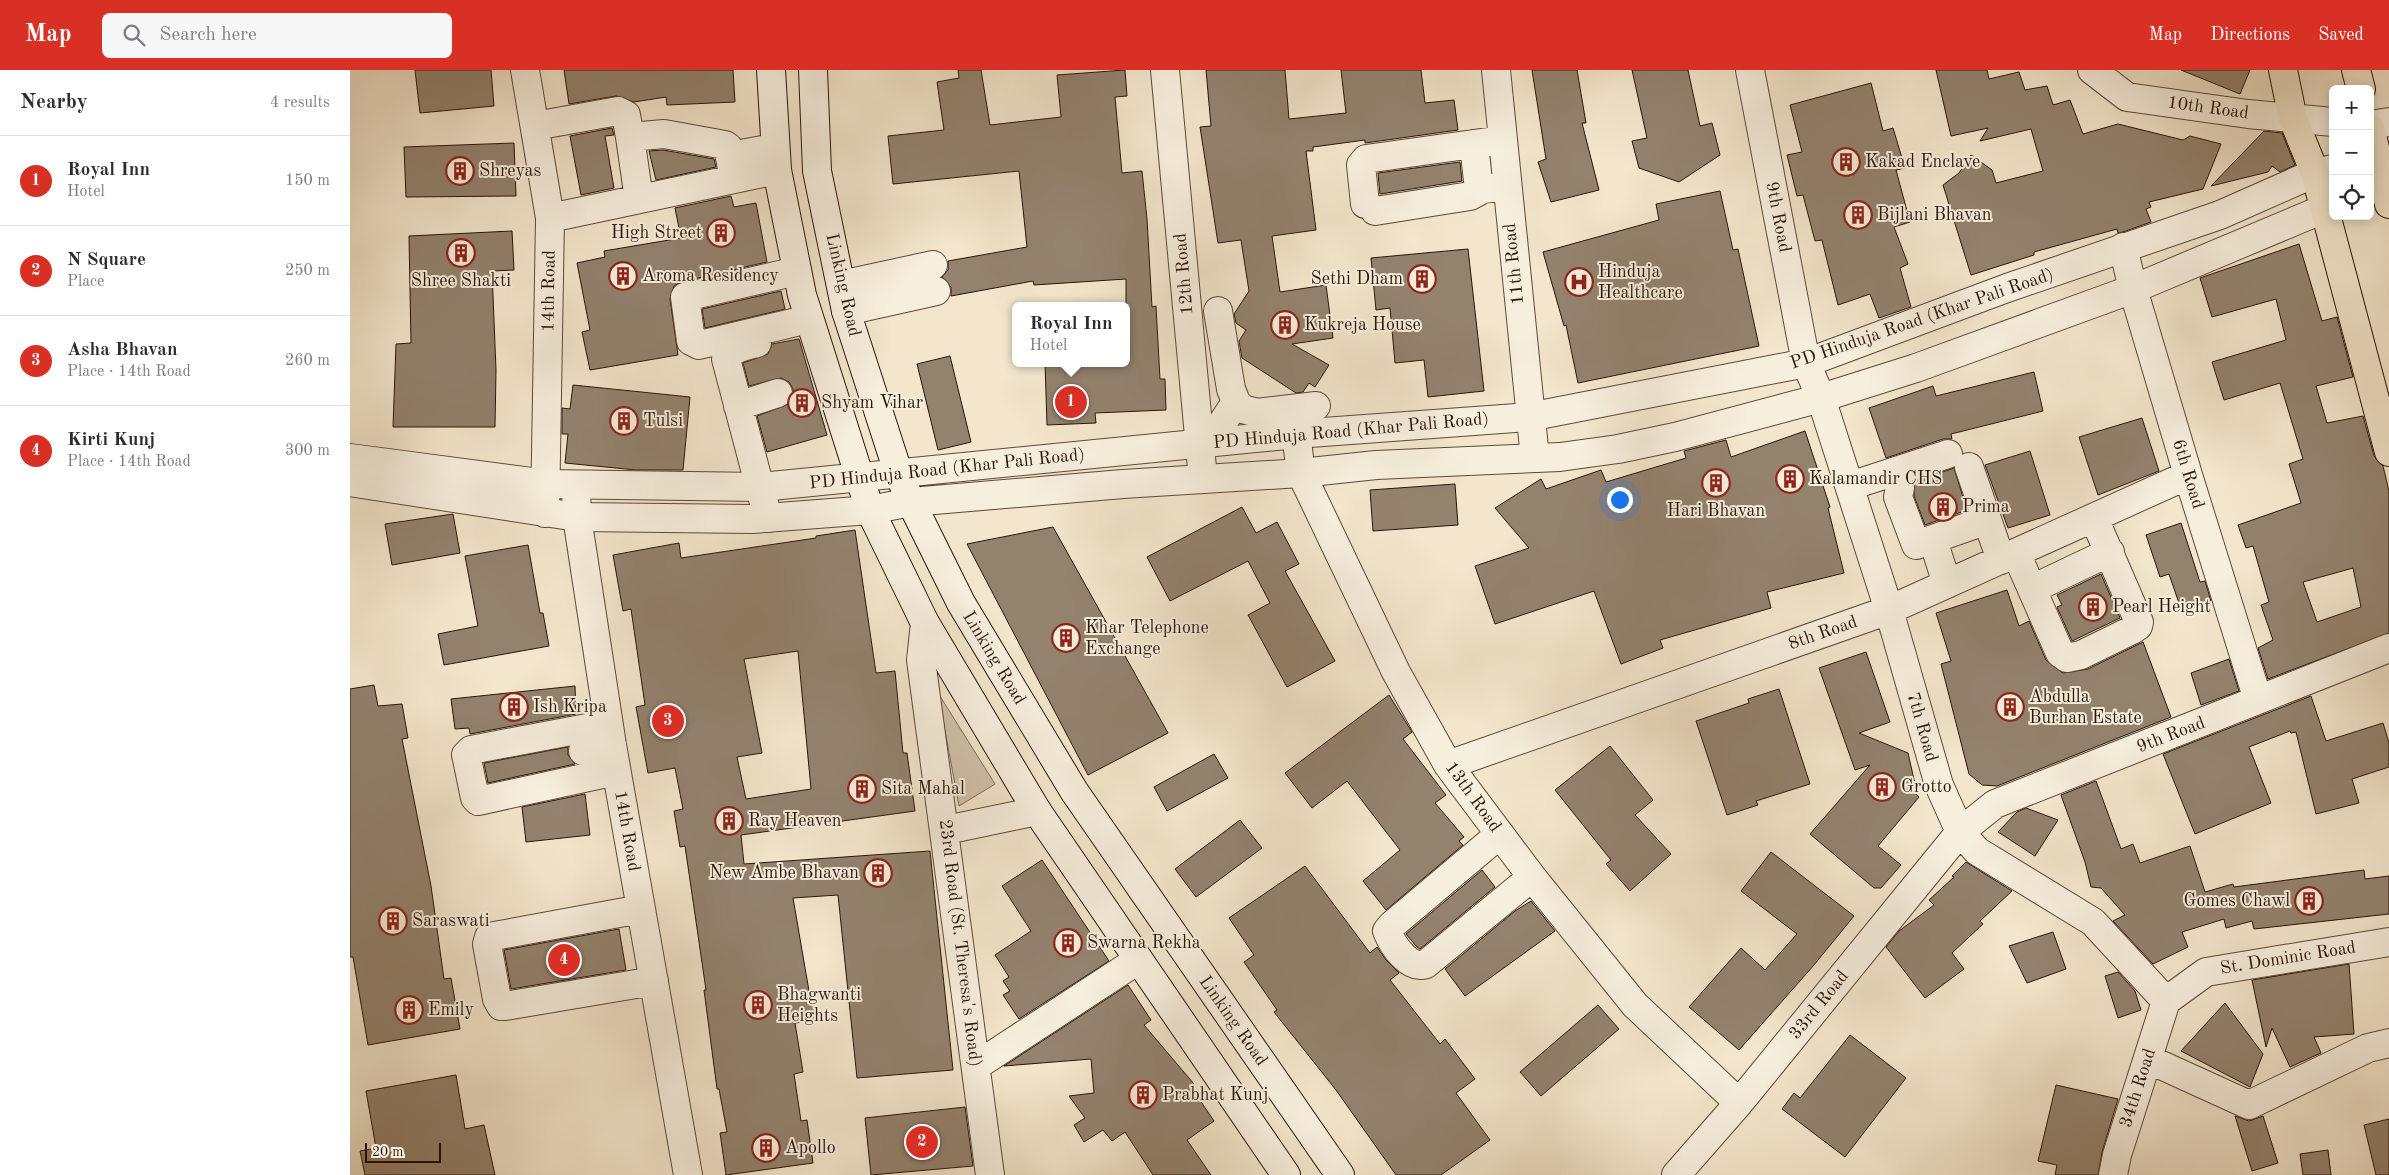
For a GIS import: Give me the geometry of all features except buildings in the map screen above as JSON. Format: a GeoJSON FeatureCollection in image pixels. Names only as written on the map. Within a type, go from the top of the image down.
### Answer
{"type":"FeatureCollection","features":[{"type":"Feature","properties":{"kind":"main road"},"geometry":{"type":"LineString","coordinates":[[2283,70],[2293,119],[2324,171],[2329,206]]}},
{"type":"Feature","properties":{"kind":"main road"},"geometry":{"type":"LineString","coordinates":[[2356,70],[2360,85]]}},
{"type":"Feature","properties":{"kind":"main road"},"geometry":{"type":"LineString","coordinates":[[2374,159],[2382,197]]}},
{"type":"Feature","properties":{"kind":"main road"},"geometry":{"type":"LineString","coordinates":[[2332,220],[2389,452]]}},
{"type":"Feature","properties":{"kind":"street","name":"14th Road"},"geometry":{"type":"LineString","coordinates":[[525,70],[543,125],[559,216],[545,513]]}},
{"type":"Feature","properties":{"kind":"street"},"geometry":{"type":"LineString","coordinates":[[771,70],[776,159],[797,271],[810,323],[870,510],[925,623],[1037,812],[1286,1175]]}},
{"type":"Feature","properties":{"kind":"street","name":"Linking Road"},"geometry":{"type":"LineString","coordinates":[[813,70],[817,171],[846,311],[898,472],[911,502],[961,603],[1074,791],[1340,1175]]}},
{"type":"Feature","properties":{"kind":"street","name":"12th Road"},"geometry":{"type":"LineString","coordinates":[[1165,70],[1188,317],[1205,443],[1203,479]]}},
{"type":"Feature","properties":{"kind":"street","name":"11th Road"},"geometry":{"type":"LineString","coordinates":[[1496,70],[1529,417],[1535,458]]}},
{"type":"Feature","properties":{"kind":"street","name":"9th Road"},"geometry":{"type":"LineString","coordinates":[[1750,70],[1806,363]]}},
{"type":"Feature","properties":{"kind":"street","name":"10th Road"},"geometry":{"type":"LineString","coordinates":[[2092,70],[2126,97],[2293,119],[2329,122]]}},
{"type":"Feature","properties":{"kind":"street"},"geometry":{"type":"LineString","coordinates":[[543,125],[623,111],[626,115],[639,199]]}},
{"type":"Feature","properties":{"kind":"street"},"geometry":{"type":"LineString","coordinates":[[2374,125],[2389,122]]}},
{"type":"Feature","properties":{"kind":"street"},"geometry":{"type":"LineString","coordinates":[[630,137],[664,134],[725,144],[728,147],[732,168]]}},
{"type":"Feature","properties":{"kind":"street"},"geometry":{"type":"LineString","coordinates":[[1502,140],[1366,159],[1361,165],[1370,207],[1470,196],[1479,185],[1506,181]]}},
{"type":"Feature","properties":{"kind":"street"},"geometry":{"type":"LineString","coordinates":[[1474,144],[1479,185]]}},
{"type":"Feature","properties":{"kind":"street"},"geometry":{"type":"LineString","coordinates":[[559,216],[639,199],[732,168],[776,159]]}},
{"type":"Feature","properties":{"kind":"street","name":"PD Hinduja Road (Khar Pali Road)"},"geometry":{"type":"LineString","coordinates":[[350,458],[547,484],[576,486],[761,487],[859,479],[898,472],[1243,439],[1312,416],[1529,417],[1806,363],[2123,247],[2220,215],[2324,171]]}},
{"type":"Feature","properties":{"kind":"street","name":"PD Hinduja Road (Khar Pali Road)"},"geometry":{"type":"LineString","coordinates":[[350,482],[577,517],[768,518],[870,510],[911,502],[1301,473],[1376,465],[1560,457],[1628,447],[1675,437],[1821,398],[1916,368],[2133,289],[2329,206]]}},
{"type":"Feature","properties":{"kind":"street","name":"6th Road"},"geometry":{"type":"LineString","coordinates":[[2123,247],[2133,289],[2188,476],[2258,700]]}},
{"type":"Feature","properties":{"kind":"street"},"geometry":{"type":"LineString","coordinates":[[797,271],[685,297],[691,341],[699,345],[810,323]]}},
{"type":"Feature","properties":{"kind":"street"},"geometry":{"type":"LineString","coordinates":[[841,285],[934,278],[846,311]]}},
{"type":"Feature","properties":{"kind":"street"},"geometry":{"type":"LineString","coordinates":[[1188,317],[1226,310],[1231,389],[1244,407],[1243,439]]}},
{"type":"Feature","properties":{"kind":"street"},"geometry":{"type":"LineString","coordinates":[[768,518],[726,362],[729,353],[810,323]]}},
{"type":"Feature","properties":{"kind":"street","name":"7th Road"},"geometry":{"type":"LineString","coordinates":[[1806,363],[1821,398],[1889,610],[1939,785],[1960,832],[1977,851],[2093,922],[2166,1001]]}},
{"type":"Feature","properties":{"kind":"street"},"geometry":{"type":"LineString","coordinates":[[738,406],[778,393]]}},
{"type":"Feature","properties":{"kind":"street"},"geometry":{"type":"LineString","coordinates":[[1244,407],[1312,416]]}},
{"type":"Feature","properties":{"kind":"street"},"geometry":{"type":"LineString","coordinates":[[1205,443],[1244,407]]}},
{"type":"Feature","properties":{"kind":"street","name":"13th Road"},"geometry":{"type":"LineString","coordinates":[[1312,416],[1301,473],[1396,672],[1448,765],[1532,877],[1635,1005],[1739,1103]]}},
{"type":"Feature","properties":{"kind":"street"},"geometry":{"type":"LineString","coordinates":[[1856,507],[1958,460],[1976,519],[1998,561],[2032,589],[2063,656],[2073,658],[2132,630],[2140,622],[2094,518]]}},
{"type":"Feature","properties":{"kind":"street","name":"8th Road"},"geometry":{"type":"LineString","coordinates":[[1448,765],[1889,610],[2188,476]]}},
{"type":"Feature","properties":{"kind":"street","name":"14th Road"},"geometry":{"type":"LineString","coordinates":[[576,486],[577,517],[612,746],[637,936],[654,981],[688,1175]]}},
{"type":"Feature","properties":{"kind":"street"},"geometry":{"type":"LineString","coordinates":[[1856,507],[1904,486]]}},
{"type":"Feature","properties":{"kind":"street"},"geometry":{"type":"LineString","coordinates":[[1904,486],[1914,543],[1919,545],[1933,540],[1976,519]]}},
{"type":"Feature","properties":{"kind":"street"},"geometry":{"type":"LineString","coordinates":[[1933,540],[1947,584]]}},
{"type":"Feature","properties":{"kind":"street"},"geometry":{"type":"LineString","coordinates":[[2032,589],[2110,552]]}},
{"type":"Feature","properties":{"kind":"street","name":"23rd Road (St. Theresa's Road)"},"geometry":{"type":"LineString","coordinates":[[925,623],[921,660],[946,830],[990,1175]]}},
{"type":"Feature","properties":{"kind":"street","name":"9th Road"},"geometry":{"type":"LineString","coordinates":[[1960,832],[1995,804],[2389,648]]}},
{"type":"Feature","properties":{"kind":"street"},"geometry":{"type":"LineString","coordinates":[[583,750],[612,746]]}},
{"type":"Feature","properties":{"kind":"street"},"geometry":{"type":"LineString","coordinates":[[946,830],[1037,812],[1074,791]]}},
{"type":"Feature","properties":{"kind":"street","name":"33rd Road"},"geometry":{"type":"LineString","coordinates":[[1676,1175],[1739,1103],[1960,832]]}},
{"type":"Feature","properties":{"kind":"street"},"geometry":{"type":"LineString","coordinates":[[1500,834],[1392,925],[1387,931],[1390,938],[1410,963],[1419,967],[1426,964],[1532,877]]}},
{"type":"Feature","properties":{"kind":"street"},"geometry":{"type":"LineString","coordinates":[[637,936],[489,937],[487,944],[497,999],[501,1006],[654,981]]}},
{"type":"Feature","properties":{"kind":"street","name":"St. Dominic Road"},"geometry":{"type":"LineString","coordinates":[[2166,1001],[2206,972],[2389,942]]}},
{"type":"Feature","properties":{"kind":"street"},"geometry":{"type":"LineString","coordinates":[[976,1066],[1138,960]]}},
{"type":"Feature","properties":{"kind":"street","name":"34th Road"},"geometry":{"type":"LineString","coordinates":[[2113,1175],[2117,1155],[2166,1001]]}},
{"type":"Feature","properties":{"kind":"street"},"geometry":{"type":"LineString","coordinates":[[2148,1059],[2249,1105],[2368,1048],[2389,1043]]}},
{"type":"Feature","properties":{"kind":"shaded area"},"geometry":{"type":"Polygon","coordinates":[[[938,693],[995,784],[959,806],[938,693]]]}},
{"type":"Feature","properties":{"kind":"place","name":"Kakad Enclave"},"geometry":{"type":"Point","coordinates":[1846,162]}},
{"type":"Feature","properties":{"kind":"place","name":"Shreyas"},"geometry":{"type":"Point","coordinates":[460,171]}},
{"type":"Feature","properties":{"kind":"place","name":"Bijlani Bhavan"},"geometry":{"type":"Point","coordinates":[1858,215]}},
{"type":"Feature","properties":{"kind":"place","name":"High Street"},"geometry":{"type":"Point","coordinates":[721,233]}},
{"type":"Feature","properties":{"kind":"place","name":"Shree Shakti"},"geometry":{"type":"Point","coordinates":[461,253]}},
{"type":"Feature","properties":{"kind":"place","name":"Aroma Residency"},"geometry":{"type":"Point","coordinates":[623,276]}},
{"type":"Feature","properties":{"kind":"place","name":"Sethi Dham"},"geometry":{"type":"Point","coordinates":[1422,279]}},
{"type":"Feature","properties":{"kind":"place","name":"Hinduja Healthcare"},"geometry":{"type":"Point","coordinates":[1579,282]}},
{"type":"Feature","properties":{"kind":"place","name":"Kukreja House"},"geometry":{"type":"Point","coordinates":[1285,325]}},
{"type":"Feature","properties":{"kind":"place","name":"Royal Inn"},"geometry":{"type":"Point","coordinates":[1071,402]}},
{"type":"Feature","properties":{"kind":"place","name":"Shyam Vihar"},"geometry":{"type":"Point","coordinates":[802,403]}},
{"type":"Feature","properties":{"kind":"place","name":"Tulsi"},"geometry":{"type":"Point","coordinates":[624,421]}},
{"type":"Feature","properties":{"kind":"place","name":"Kalamandir CHS"},"geometry":{"type":"Point","coordinates":[1790,479]}},
{"type":"Feature","properties":{"kind":"place","name":"Hari Bhavan"},"geometry":{"type":"Point","coordinates":[1716,483]}},
{"type":"Feature","properties":{"kind":"place","name":"Prima"},"geometry":{"type":"Point","coordinates":[1943,507]}},
{"type":"Feature","properties":{"kind":"place","name":"Pearl Height"},"geometry":{"type":"Point","coordinates":[2093,607]}},
{"type":"Feature","properties":{"kind":"place","name":"Khar Telephone Exchange"},"geometry":{"type":"Point","coordinates":[1066,638]}},
{"type":"Feature","properties":{"kind":"place","name":"Ish Kripa"},"geometry":{"type":"Point","coordinates":[514,707]}},
{"type":"Feature","properties":{"kind":"place","name":"Abdulla Burhan Estate"},"geometry":{"type":"Point","coordinates":[2010,707]}},
{"type":"Feature","properties":{"kind":"place","name":"Asha Bhavan"},"geometry":{"type":"Point","coordinates":[668,721]}},
{"type":"Feature","properties":{"kind":"place","name":"Grotto"},"geometry":{"type":"Point","coordinates":[1882,787]}},
{"type":"Feature","properties":{"kind":"place","name":"Sita Mahal"},"geometry":{"type":"Point","coordinates":[862,789]}},
{"type":"Feature","properties":{"kind":"place","name":"Ray Heaven"},"geometry":{"type":"Point","coordinates":[729,821]}},
{"type":"Feature","properties":{"kind":"place","name":"New Ambe Bhavan"},"geometry":{"type":"Point","coordinates":[878,873]}},
{"type":"Feature","properties":{"kind":"place","name":"Gomes Chawl"},"geometry":{"type":"Point","coordinates":[2309,901]}},
{"type":"Feature","properties":{"kind":"place","name":"Saraswati"},"geometry":{"type":"Point","coordinates":[393,921]}},
{"type":"Feature","properties":{"kind":"place","name":"Swarna Rekha"},"geometry":{"type":"Point","coordinates":[1068,943]}},
{"type":"Feature","properties":{"kind":"place","name":"Kirti Kunj"},"geometry":{"type":"Point","coordinates":[564,960]}},
{"type":"Feature","properties":{"kind":"place","name":"Bhagwanti Heights"},"geometry":{"type":"Point","coordinates":[758,1005]}},
{"type":"Feature","properties":{"kind":"place","name":"Emily"},"geometry":{"type":"Point","coordinates":[409,1010]}},
{"type":"Feature","properties":{"kind":"place","name":"Prabhat Kunj"},"geometry":{"type":"Point","coordinates":[1143,1095]}},
{"type":"Feature","properties":{"kind":"place","name":"N Square"},"geometry":{"type":"Point","coordinates":[922,1142]}},
{"type":"Feature","properties":{"kind":"place","name":"Apollo"},"geometry":{"type":"Point","coordinates":[766,1148]}}]}
